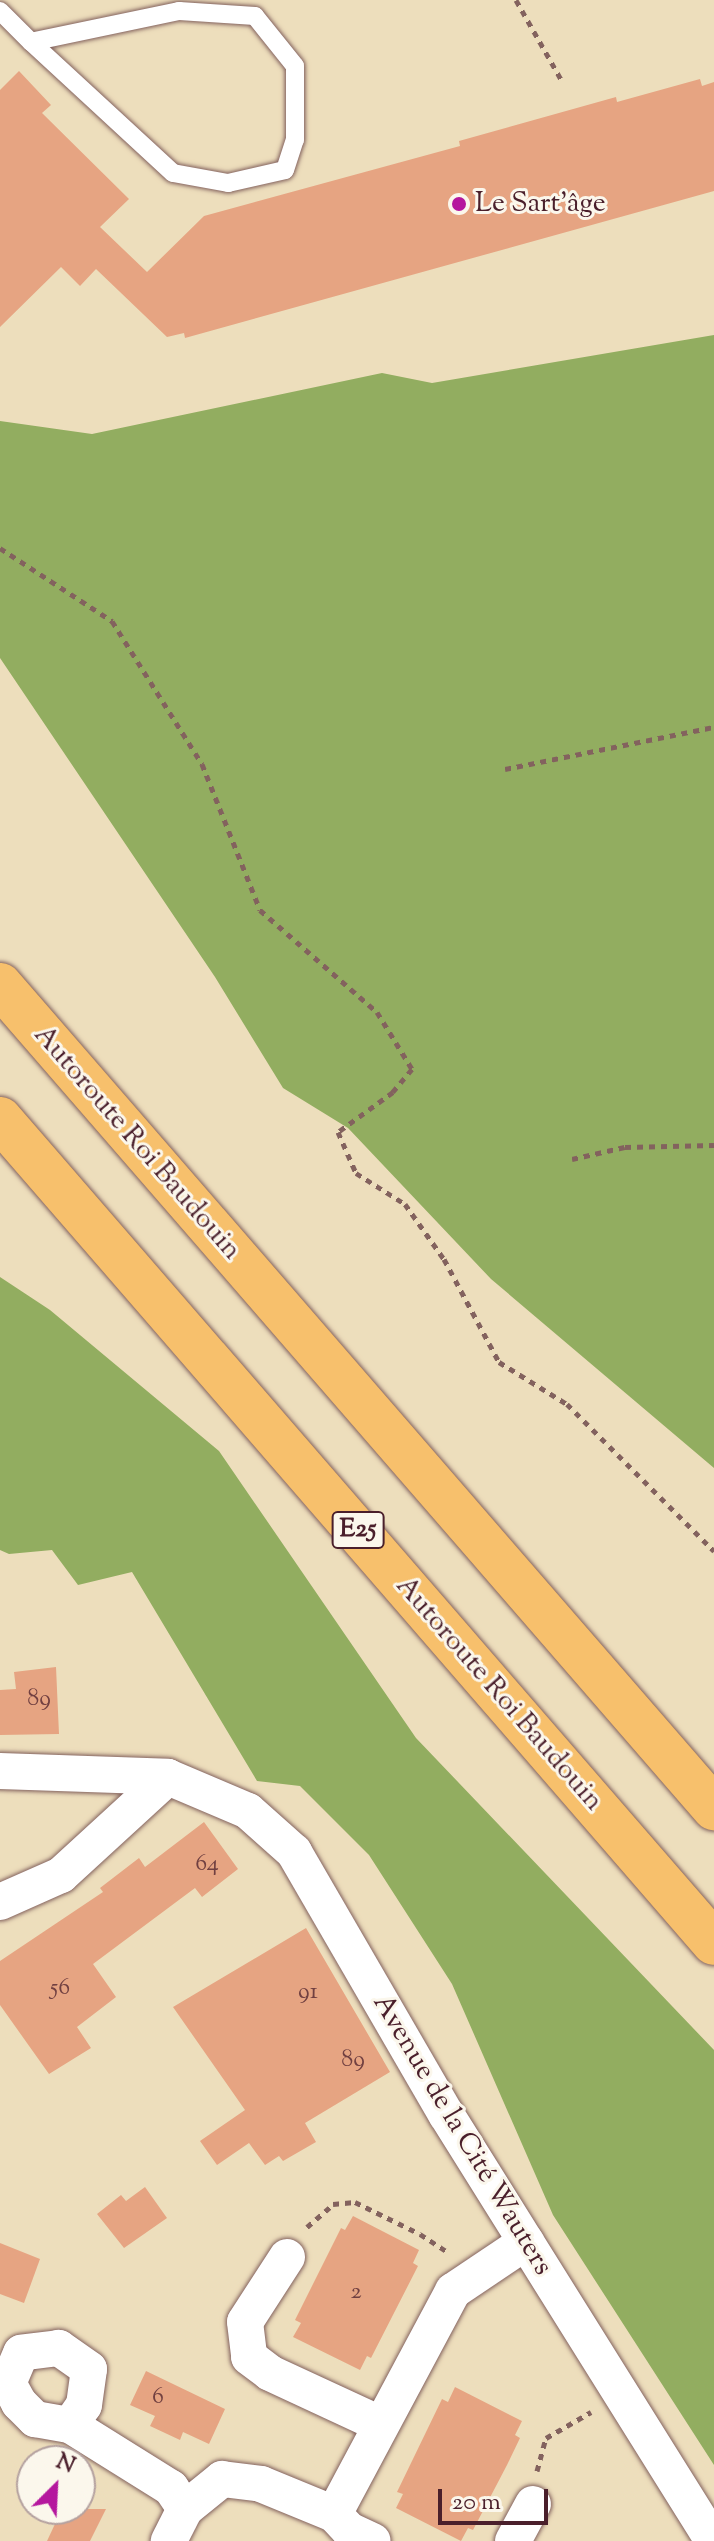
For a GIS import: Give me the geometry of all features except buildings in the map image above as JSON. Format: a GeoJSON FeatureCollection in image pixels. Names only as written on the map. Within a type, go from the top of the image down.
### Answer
{"type":"FeatureCollection","features":[{"type":"Feature","properties":{"kind":"highway","name":"Autoroute Roi Baudouin"},"geometry":{"type":"LineString","coordinates":[[0,985],[714,1808]]}},
{"type":"Feature","properties":{"kind":"highway","name":"Autoroute Roi Baudouin"},"geometry":{"type":"LineString","coordinates":[[0,1119],[714,1943]]}},
{"type":"Feature","properties":{"kind":"street"},"geometry":{"type":"LineString","coordinates":[[0,1771],[168,1777]]}},
{"type":"Feature","properties":{"kind":"street"},"geometry":{"type":"LineString","coordinates":[[0,1902],[61,1875],[168,1777]]}},
{"type":"Feature","properties":{"kind":"street","name":"Avenue de la Cité Wauters"},"geometry":{"type":"LineString","coordinates":[[168,1777],[248,1811],[294,1852],[446,2114],[713,2541]]}},
{"type":"Feature","properties":{"kind":"street"},"geometry":{"type":"LineString","coordinates":[[334,2514],[453,2291],[526,2242]]}},
{"type":"Feature","properties":{"kind":"street"},"geometry":{"type":"LineString","coordinates":[[287,2257],[245,2322],[249,2357],[270,2373],[380,2424]]}},
{"type":"Feature","properties":{"kind":"street"},"geometry":{"type":"LineString","coordinates":[[70,2425],[84,2405],[89,2369],[59,2348],[11,2349],[8,2383],[19,2403],[35,2419],[70,2425],[171,2488],[185,2509]]}},
{"type":"Feature","properties":{"kind":"street"},"geometry":{"type":"LineString","coordinates":[[169,2541],[185,2509],[222,2479],[261,2484],[334,2514],[349,2530],[373,2541]]}},
{"type":"Feature","properties":{"kind":"street"},"geometry":{"type":"LineString","coordinates":[[513,2541],[533,2504]]}},
{"type":"Feature","properties":{"kind":"lane"},"geometry":{"type":"LineString","coordinates":[[0,11],[31,42],[173,173],[228,183],[285,170],[295,140],[295,66],[255,16],[179,11],[31,42]]}},
{"type":"Feature","properties":{"kind":"path"},"geometry":{"type":"LineString","coordinates":[[516,0],[562,81]]}},
{"type":"Feature","properties":{"kind":"path"},"geometry":{"type":"LineString","coordinates":[[0,548],[112,621],[202,764],[260,910],[377,1012],[412,1069],[393,1092],[338,1132],[356,1173],[405,1204],[444,1259],[499,1362],[567,1404],[714,1551]]}},
{"type":"Feature","properties":{"kind":"path"},"geometry":{"type":"LineString","coordinates":[[505,769],[714,727]]}},
{"type":"Feature","properties":{"kind":"path"},"geometry":{"type":"LineString","coordinates":[[572,1159],[625,1147],[714,1145]]}},
{"type":"Feature","properties":{"kind":"path"},"geometry":{"type":"LineString","coordinates":[[287,2257],[311,2222],[333,2204],[355,2202],[420,2234],[459,2259],[471,2279]]}},
{"type":"Feature","properties":{"kind":"path"},"geometry":{"type":"LineString","coordinates":[[533,2504],[546,2438],[620,2395]]}},
{"type":"Feature","properties":{"kind":"green space"},"geometry":{"type":"Polygon","coordinates":[[[714,335],[714,1468],[491,1279],[348,1128],[283,1088],[215,977],[0,658],[0,421],[92,434],[382,373],[432,383],[714,335]]]}},
{"type":"Feature","properties":{"kind":"green space"},"geometry":{"type":"Polygon","coordinates":[[[0,1277],[50,1310],[219,1451],[416,1738],[714,2050],[714,2465],[553,2215],[452,1984],[369,1855],[300,1786],[257,1781],[132,1572],[78,1585],[52,1550],[9,1554],[0,1550],[0,1277]]]}},
{"type":"Feature","properties":{"kind":"place","name":"Le Sart'âge"},"geometry":{"type":"Point","coordinates":[459,204]}}]}
